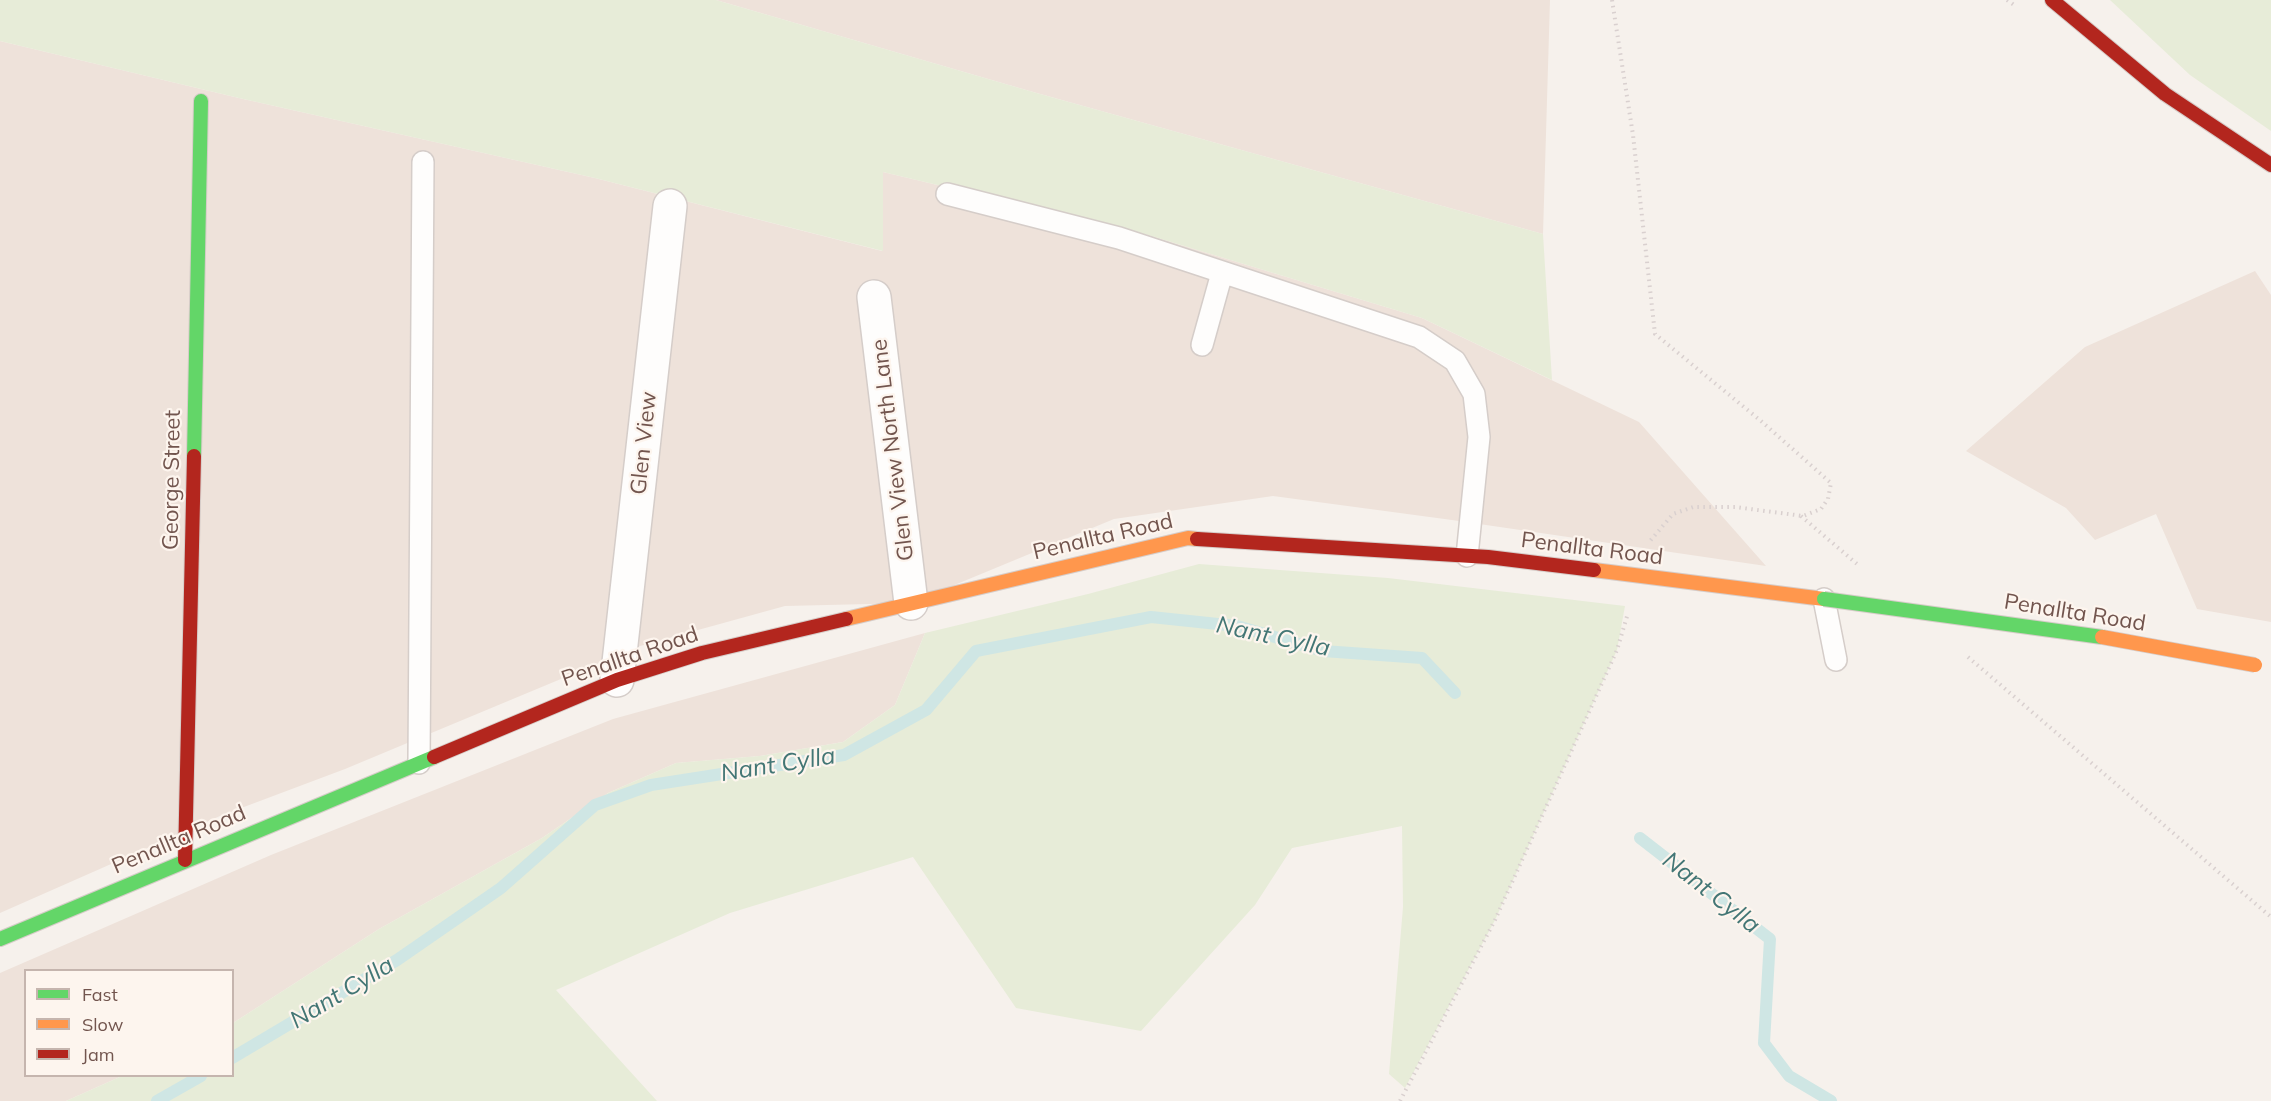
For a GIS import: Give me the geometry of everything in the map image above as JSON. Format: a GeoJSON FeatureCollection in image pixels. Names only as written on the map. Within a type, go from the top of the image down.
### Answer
{"type":"FeatureCollection","features":[{"type":"Feature","properties":{"kind":"street"},"geometry":{"type":"LineString","coordinates":[[2052,0],[2165,94],[2271,165]]}},
{"type":"Feature","properties":{"kind":"street","name":"George Street"},"geometry":{"type":"LineString","coordinates":[[185,860],[201,101]]}},
{"type":"Feature","properties":{"kind":"street","name":"Glen View"},"geometry":{"type":"LineString","coordinates":[[617,680],[670,206]]}},
{"type":"Feature","properties":{"kind":"street","name":"Glen View North Lane"},"geometry":{"type":"LineString","coordinates":[[874,297],[911,603]]}},
{"type":"Feature","properties":{"kind":"street","name":"Penallta Road"},"geometry":{"type":"LineString","coordinates":[[0,939],[617,680],[702,652],[1188,538],[1467,556],[1639,576],[2088,634],[2255,665],[2271,670]]}},
{"type":"Feature","properties":{"kind":"lane"},"geometry":{"type":"LineString","coordinates":[[419,763],[423,162]]}},
{"type":"Feature","properties":{"kind":"lane"},"geometry":{"type":"LineString","coordinates":[[947,194],[1119,238],[1419,337],[1455,361],[1474,394],[1479,437],[1467,556]]}},
{"type":"Feature","properties":{"kind":"lane"},"geometry":{"type":"LineString","coordinates":[[1202,345],[1222,273]]}},
{"type":"Feature","properties":{"kind":"lane"},"geometry":{"type":"LineString","coordinates":[[1824,599],[1836,660]]}},
{"type":"Feature","properties":{"kind":"path"},"geometry":{"type":"LineString","coordinates":[[1400,1101],[1500,910],[1617,650],[1639,576],[1645,547],[1673,514],[1693,507],[1735,507],[1800,516],[1821,509],[1828,499],[1831,483],[1761,421],[1655,334],[1634,135],[1612,0]]}},
{"type":"Feature","properties":{"kind":"path"},"geometry":{"type":"LineString","coordinates":[[1800,516],[1862,568]]}},
{"type":"Feature","properties":{"kind":"path"},"geometry":{"type":"LineString","coordinates":[[1960,651],[2271,917]]}},
{"type":"Feature","properties":{"kind":"shaded area"},"geometry":{"type":"Polygon","coordinates":[[[716,0],[1550,0],[1543,234],[1033,92],[716,0]]]}},
{"type":"Feature","properties":{"kind":"shaded area"},"geometry":{"type":"Polygon","coordinates":[[[0,41],[239,98],[595,178],[882,251],[883,172],[1148,235],[1422,318],[1639,422],[1766,566],[1273,496],[1114,519],[911,603],[785,606],[640,646],[345,769],[220,816],[0,913],[0,41]]]}},
{"type":"Feature","properties":{"kind":"shaded area"},"geometry":{"type":"Polygon","coordinates":[[[2255,271],[2271,295],[2271,622],[2197,609],[2156,514],[2095,540],[2066,508],[1966,451],[2085,347],[2255,271]]]}},
{"type":"Feature","properties":{"kind":"shaded area"},"geometry":{"type":"Polygon","coordinates":[[[925,633],[895,705],[843,742],[760,756],[676,763],[608,793],[542,838],[379,929],[234,1022],[234,969],[24,969],[24,1077],[120,1077],[66,1101],[0,1101],[0,973],[271,855],[613,719],[925,633]]]}},
{"type":"Feature","properties":{"kind":"green space"},"geometry":{"type":"Polygon","coordinates":[[[0,0],[716,0],[1033,92],[1543,234],[1552,380],[1422,318],[1148,235],[883,172],[883,251],[595,178],[239,98],[0,41],[0,0]]]}},
{"type":"Feature","properties":{"kind":"green space"},"geometry":{"type":"Polygon","coordinates":[[[2110,0],[2271,0],[2271,131],[2190,75],[2110,0]]]}},
{"type":"Feature","properties":{"kind":"green space"},"geometry":{"type":"Polygon","coordinates":[[[1199,564],[1388,578],[1625,606],[1617,650],[1495,920],[1405,1088],[1389,1074],[1403,907],[1402,826],[1292,848],[1255,905],[1141,1031],[1016,1008],[913,857],[730,913],[556,990],[657,1101],[66,1101],[120,1077],[234,1077],[234,1022],[379,929],[542,838],[608,793],[676,763],[760,756],[843,742],[895,705],[925,633],[1088,594],[1199,564]]]}},
{"type":"Feature","properties":{"kind":"waterway","name":"Nant Cylla"},"geometry":{"type":"LineString","coordinates":[[234,1057],[397,960],[501,888],[595,805],[651,785],[844,755],[926,710],[976,651],[1151,617],[1237,626],[1323,651],[1422,658],[1455,693]]}},
{"type":"Feature","properties":{"kind":"waterway","name":"Nant Cylla"},"geometry":{"type":"LineString","coordinates":[[1640,838],[1770,939],[1764,1043],[1789,1076],[1831,1101]]}},
{"type":"Feature","properties":{"kind":"waterway","name":"Nant Cylla"},"geometry":{"type":"LineString","coordinates":[[157,1101],[199,1077]]}},
{"type":"Feature","properties":{"kind":"traffic: fast"},"geometry":{"type":"LineString","coordinates":[[194,456],[201,101]]}},
{"type":"Feature","properties":{"kind":"traffic: fast"},"geometry":{"type":"LineString","coordinates":[[1824,599],[2102,637]]}},
{"type":"Feature","properties":{"kind":"traffic: fast"},"geometry":{"type":"LineString","coordinates":[[0,939],[434,757]]}},
{"type":"Feature","properties":{"kind":"traffic: slow"},"geometry":{"type":"LineString","coordinates":[[846,619],[1188,538],[1197,539]]}},
{"type":"Feature","properties":{"kind":"traffic: slow"},"geometry":{"type":"LineString","coordinates":[[1594,570],[1824,599]]}},
{"type":"Feature","properties":{"kind":"traffic: slow"},"geometry":{"type":"LineString","coordinates":[[2102,637],[2255,665]]}},
{"type":"Feature","properties":{"kind":"traffic: jam"},"geometry":{"type":"LineString","coordinates":[[2052,0],[2165,94],[2271,165]]}},
{"type":"Feature","properties":{"kind":"traffic: jam"},"geometry":{"type":"LineString","coordinates":[[185,860],[194,456]]}},
{"type":"Feature","properties":{"kind":"traffic: jam"},"geometry":{"type":"LineString","coordinates":[[1197,539],[1488,557],[1594,570]]}},
{"type":"Feature","properties":{"kind":"traffic: jam"},"geometry":{"type":"LineString","coordinates":[[434,757],[617,680],[702,653],[846,619]]}}]}
